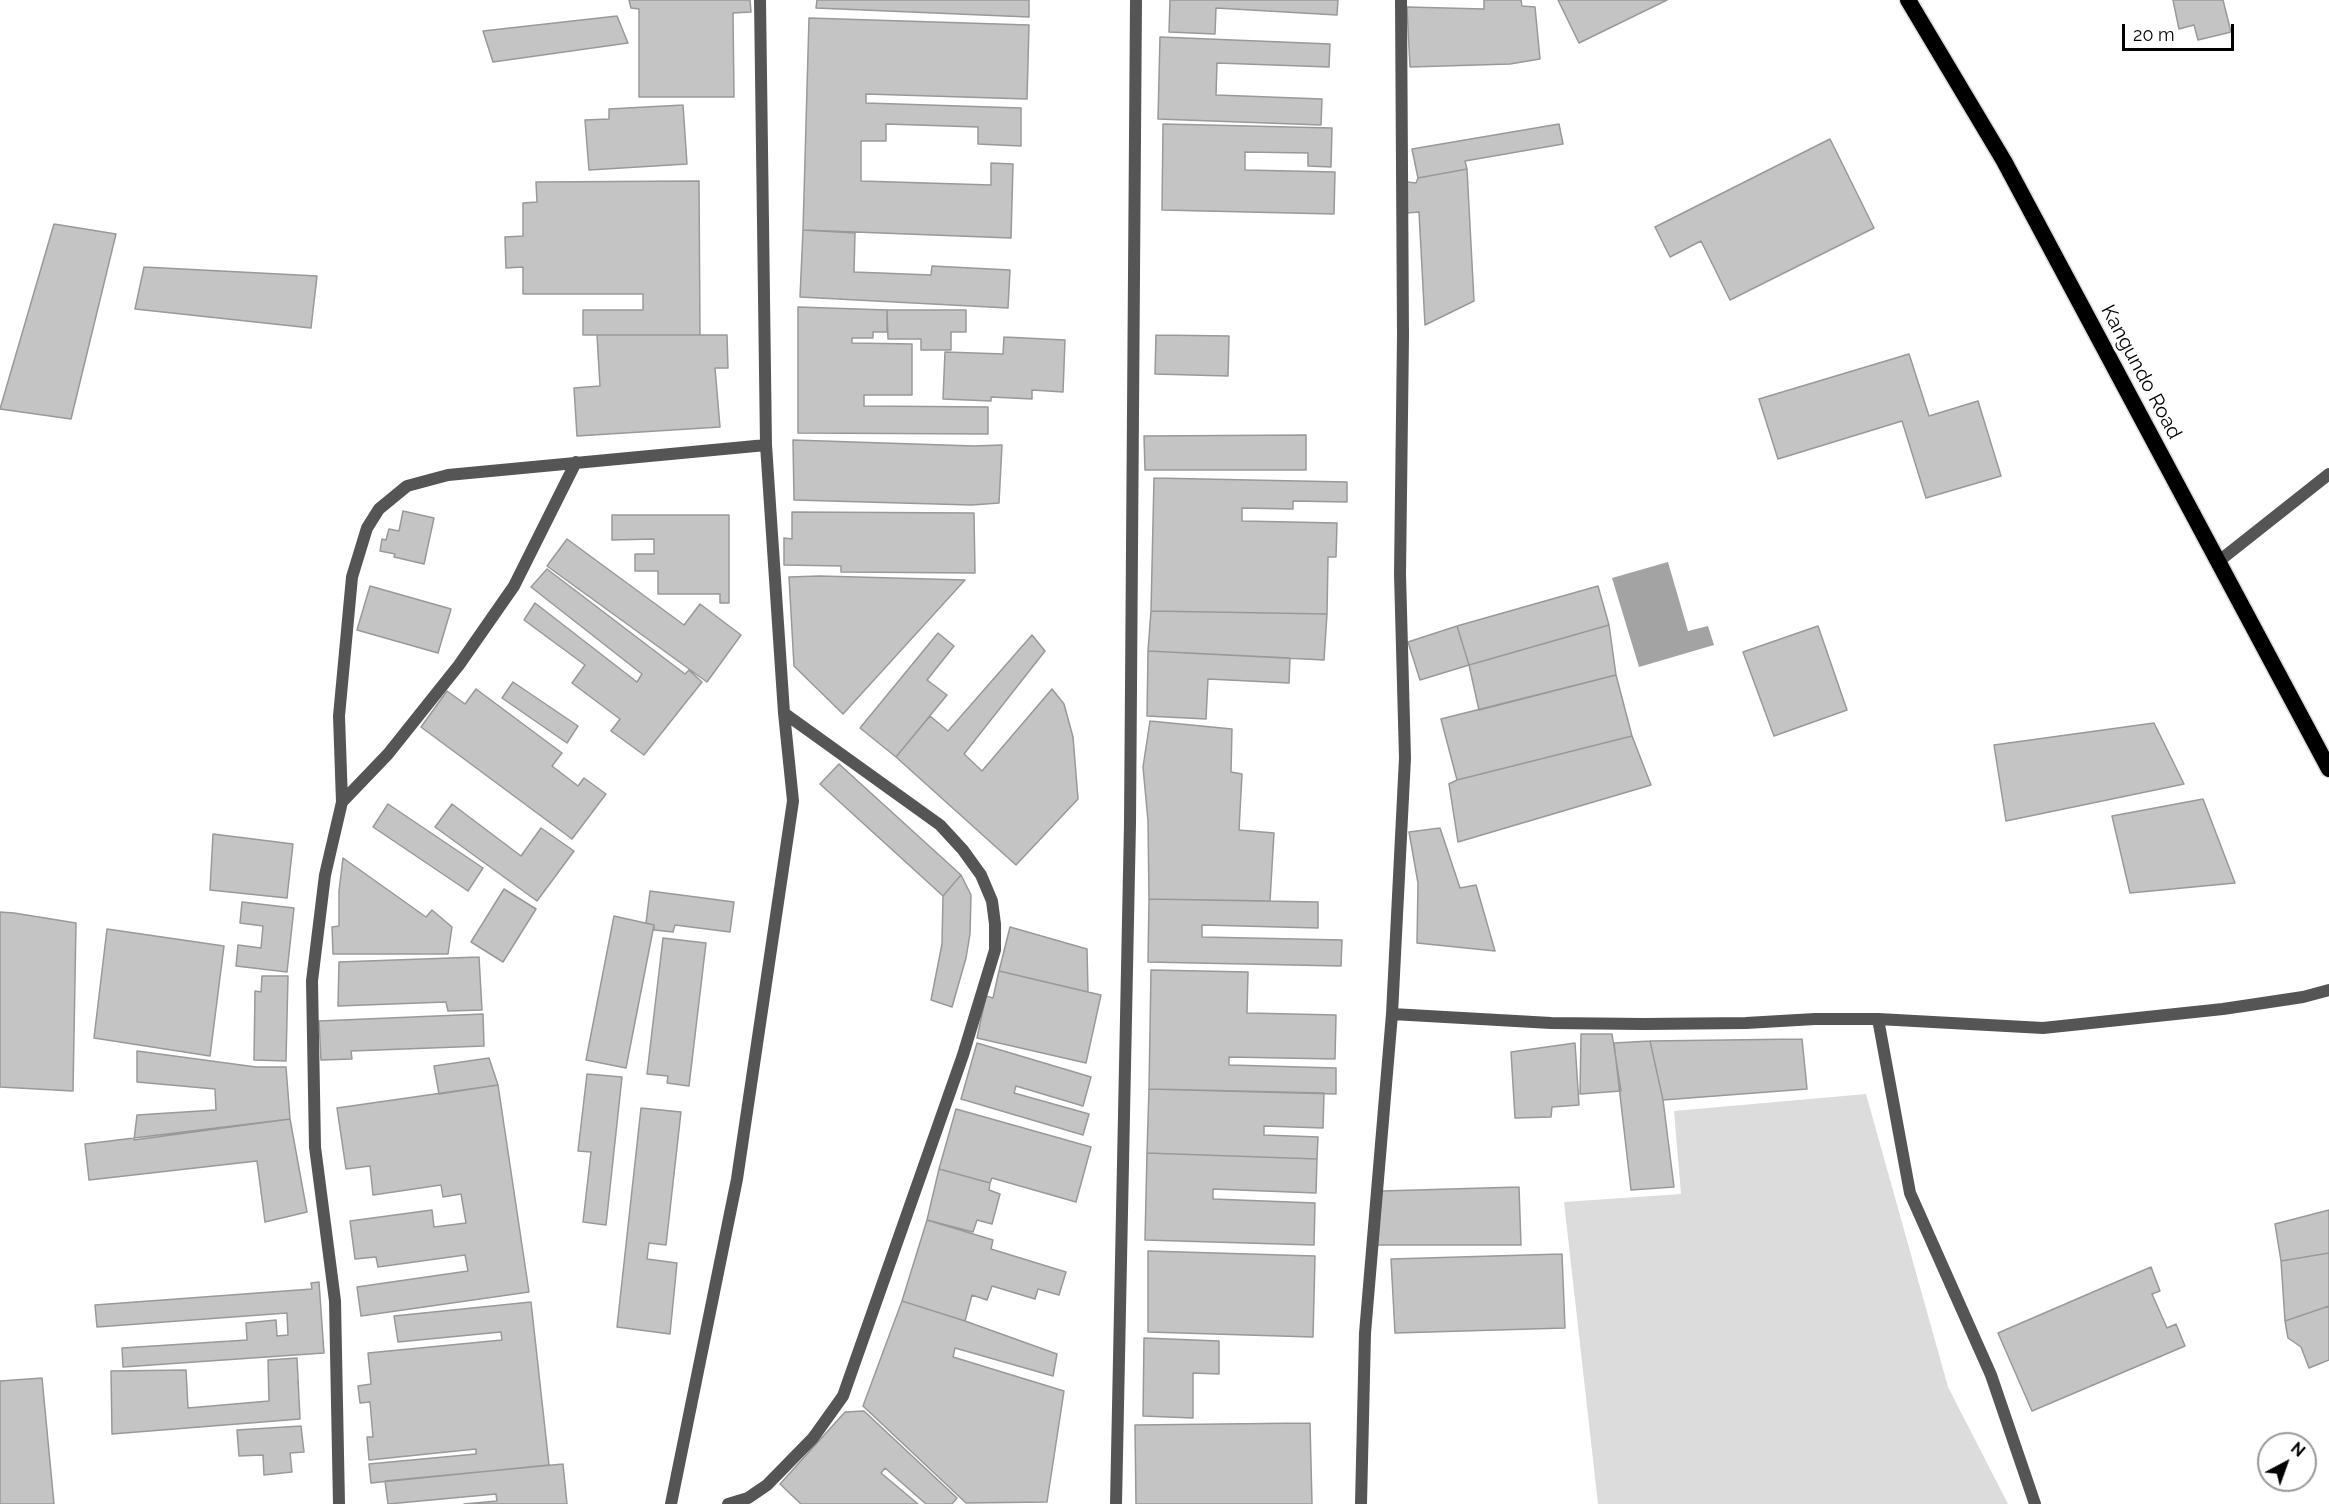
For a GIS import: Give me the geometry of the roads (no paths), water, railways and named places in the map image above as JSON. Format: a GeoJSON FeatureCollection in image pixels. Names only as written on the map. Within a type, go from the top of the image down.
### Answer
{"type":"FeatureCollection","features":[{"type":"Feature","properties":{"kind":"highway","name":"Kangundo Road"},"geometry":{"type":"LineString","coordinates":[[1908,0],[2004,161],[2329,769]]}},
{"type":"Feature","properties":{"kind":"street"},"geometry":{"type":"LineString","coordinates":[[670,1504],[737,1179],[793,801],[784,713],[766,445],[760,0]]}},
{"type":"Feature","properties":{"kind":"street"},"geometry":{"type":"LineString","coordinates":[[1116,1504],[1130,834],[1136,0]]}},
{"type":"Feature","properties":{"kind":"street"},"geometry":{"type":"LineString","coordinates":[[1361,1504],[1365,1333],[1392,1014],[1405,758],[1400,574],[1403,336],[1401,0]]}},
{"type":"Feature","properties":{"kind":"street"},"geometry":{"type":"LineString","coordinates":[[339,1504],[335,1301],[315,1147],[312,981],[325,875],[342,802],[339,716],[352,577],[367,528],[379,509],[407,486],[448,475],[766,445]]}},
{"type":"Feature","properties":{"kind":"street"},"geometry":{"type":"LineString","coordinates":[[342,802],[388,754],[459,665],[514,586],[576,462]]}},
{"type":"Feature","properties":{"kind":"street"},"geometry":{"type":"LineString","coordinates":[[2219,561],[2329,474]]}},
{"type":"Feature","properties":{"kind":"street"},"geometry":{"type":"LineString","coordinates":[[728,1504],[748,1498],[767,1485],[813,1438],[843,1396],[963,1055],[994,950],[995,924],[992,901],[981,875],[963,850],[940,825],[784,713]]}},
{"type":"Feature","properties":{"kind":"street"},"geometry":{"type":"LineString","coordinates":[[1392,1014],[1551,1023],[1746,1023],[1815,1019],[1878,1019],[2043,1028],[2223,1009],[2303,997],[2329,990]]}},
{"type":"Feature","properties":{"kind":"street"},"geometry":{"type":"LineString","coordinates":[[1878,1019],[1910,1193],[1991,1375],[2035,1504]]}}]}
